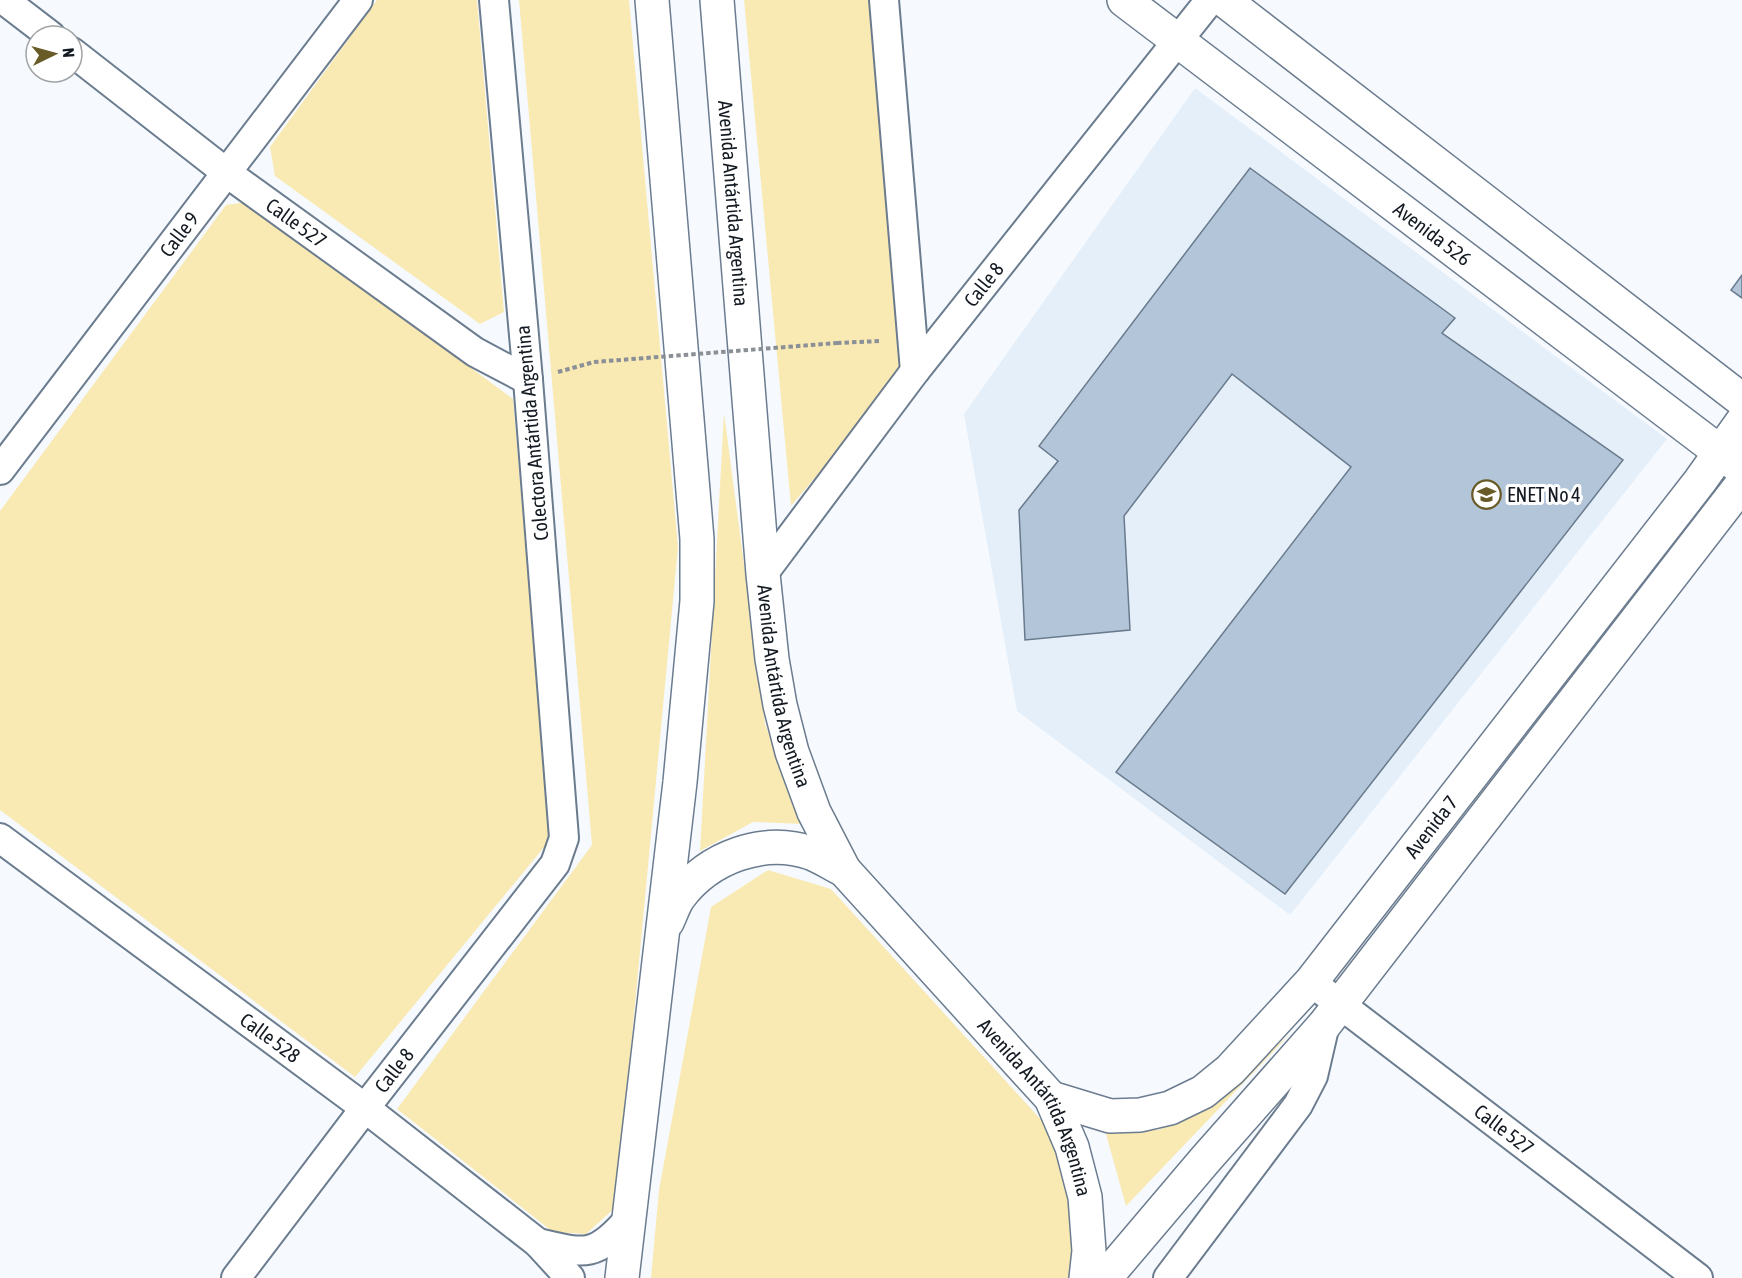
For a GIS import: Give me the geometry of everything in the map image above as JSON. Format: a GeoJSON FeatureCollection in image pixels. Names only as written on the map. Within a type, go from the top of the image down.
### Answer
{"type":"FeatureCollection","features":[{"type":"Feature","properties":{"kind":"main road"},"geometry":{"type":"LineString","coordinates":[[622,1278],[681,782],[697,600],[697,539],[652,0]]}},
{"type":"Feature","properties":{"kind":"main road","name":"Avenida Antártida Argentina"},"geometry":{"type":"LineString","coordinates":[[717,0],[763,574],[772,659],[780,705],[792,752],[814,812],[844,870],[1051,1098],[1072,1147],[1085,1197],[1089,1251],[1086,1278]]}},
{"type":"Feature","properties":{"kind":"main road","name":"Avenida 526"},"geometry":{"type":"LineString","coordinates":[[1124,0],[1731,460]]}},
{"type":"Feature","properties":{"kind":"main road"},"geometry":{"type":"LineString","coordinates":[[1224,0],[1742,400]]}},
{"type":"Feature","properties":{"kind":"main road","name":"Avenida 7"},"geometry":{"type":"LineString","coordinates":[[1051,1098],[1110,1116],[1140,1115],[1170,1108],[1203,1092],[1230,1070],[1311,982],[1731,460],[1742,422]]}},
{"type":"Feature","properties":{"kind":"main road","name":"Avenida 7"},"geometry":{"type":"LineString","coordinates":[[1105,1278],[1333,1014],[1742,484]]}},
{"type":"Feature","properties":{"kind":"main road"},"geometry":{"type":"LineString","coordinates":[[663,932],[678,898],[704,871],[737,853],[774,847],[811,853],[844,870]]}},
{"type":"Feature","properties":{"kind":"street"},"geometry":{"type":"LineString","coordinates":[[4,0],[35,24]]}},
{"type":"Feature","properties":{"kind":"street","name":"Calle 9"},"geometry":{"type":"LineString","coordinates":[[0,470],[358,0]]}},
{"type":"Feature","properties":{"kind":"street","name":"Colectora Antártida Argentina"},"geometry":{"type":"LineString","coordinates":[[494,0],[528,380],[564,838],[555,864]]}},
{"type":"Feature","properties":{"kind":"street"},"geometry":{"type":"LineString","coordinates":[[884,0],[915,371]]}},
{"type":"Feature","properties":{"kind":"street","name":"Calle 8"},"geometry":{"type":"LineString","coordinates":[[763,574],[915,371],[1210,0]]}},
{"type":"Feature","properties":{"kind":"street","name":"Calle 527"},"geometry":{"type":"LineString","coordinates":[[84,61],[227,173],[475,352],[528,380]]}},
{"type":"Feature","properties":{"kind":"street","name":"Calle 528"},"geometry":{"type":"LineString","coordinates":[[0,838],[365,1108],[538,1243],[570,1278]]}},
{"type":"Feature","properties":{"kind":"street","name":"Calle 8"},"geometry":{"type":"LineString","coordinates":[[236,1278],[555,864]]}},
{"type":"Feature","properties":{"kind":"street","name":"Calle 527"},"geometry":{"type":"LineString","coordinates":[[1311,982],[1333,1014],[1698,1278]]}},
{"type":"Feature","properties":{"kind":"street","name":"Avenida 7"},"geometry":{"type":"LineString","coordinates":[[1168,1278],[1298,1105],[1313,1076],[1333,1014]]}},
{"type":"Feature","properties":{"kind":"street","name":"Calle 528"},"geometry":{"type":"LineString","coordinates":[[538,1243],[573,1252],[591,1250],[603,1245],[628,1220]]}},
{"type":"Feature","properties":{"kind":"path"},"geometry":{"type":"LineString","coordinates":[[594,362],[879,340],[915,371]]}},
{"type":"Feature","properties":{"kind":"shaded area"},"geometry":{"type":"Polygon","coordinates":[[[377,0],[477,0],[504,312],[480,324],[275,176],[270,147],[377,0]]]}},
{"type":"Feature","properties":{"kind":"shaded area"},"geometry":{"type":"Polygon","coordinates":[[[519,0],[629,0],[678,547],[616,1207],[586,1234],[553,1232],[397,1109],[592,845],[519,0]]]}},
{"type":"Feature","properties":{"kind":"shaded area"},"geometry":{"type":"Polygon","coordinates":[[[744,0],[870,0],[903,374],[791,506],[744,0]]]}},
{"type":"Feature","properties":{"kind":"shaded area"},"geometry":{"type":"Polygon","coordinates":[[[1195,88],[1667,439],[1290,915],[1017,711],[964,414],[1195,88]]]}},
{"type":"Feature","properties":{"kind":"shaded area"},"geometry":{"type":"Polygon","coordinates":[[[247,202],[513,399],[550,840],[355,1077],[0,810],[0,511],[226,205],[247,202]]]}},
{"type":"Feature","properties":{"kind":"shaded area"},"geometry":{"type":"Polygon","coordinates":[[[724,413],[765,724],[803,824],[753,822],[700,851],[724,413]]]}},
{"type":"Feature","properties":{"kind":"shaded area"},"geometry":{"type":"Polygon","coordinates":[[[768,870],[831,889],[1043,1122],[1073,1198],[1070,1278],[651,1278],[659,1190],[711,907],[768,870]]]}},
{"type":"Feature","properties":{"kind":"shaded area"},"geometry":{"type":"Polygon","coordinates":[[[1290,1034],[1126,1206],[1104,1127],[1158,1130],[1201,1112],[1290,1034]]]}},
{"type":"Feature","properties":{"kind":"building"},"geometry":{"type":"Polygon","coordinates":[[[1250,168],[1455,318],[1442,333],[1623,460],[1285,894],[1116,772],[1351,467],[1232,374],[1124,516],[1130,630],[1025,640],[1019,510],[1058,461],[1039,446],[1250,168]]]}},
{"type":"Feature","properties":{"kind":"building"},"geometry":{"type":"Polygon","coordinates":[[[1742,275],[1742,298],[1731,290],[1742,275]]]}},
{"type":"Feature","properties":{"kind":"place","name":"ENET No 4"},"geometry":{"type":"Point","coordinates":[1486,495]}}]}
